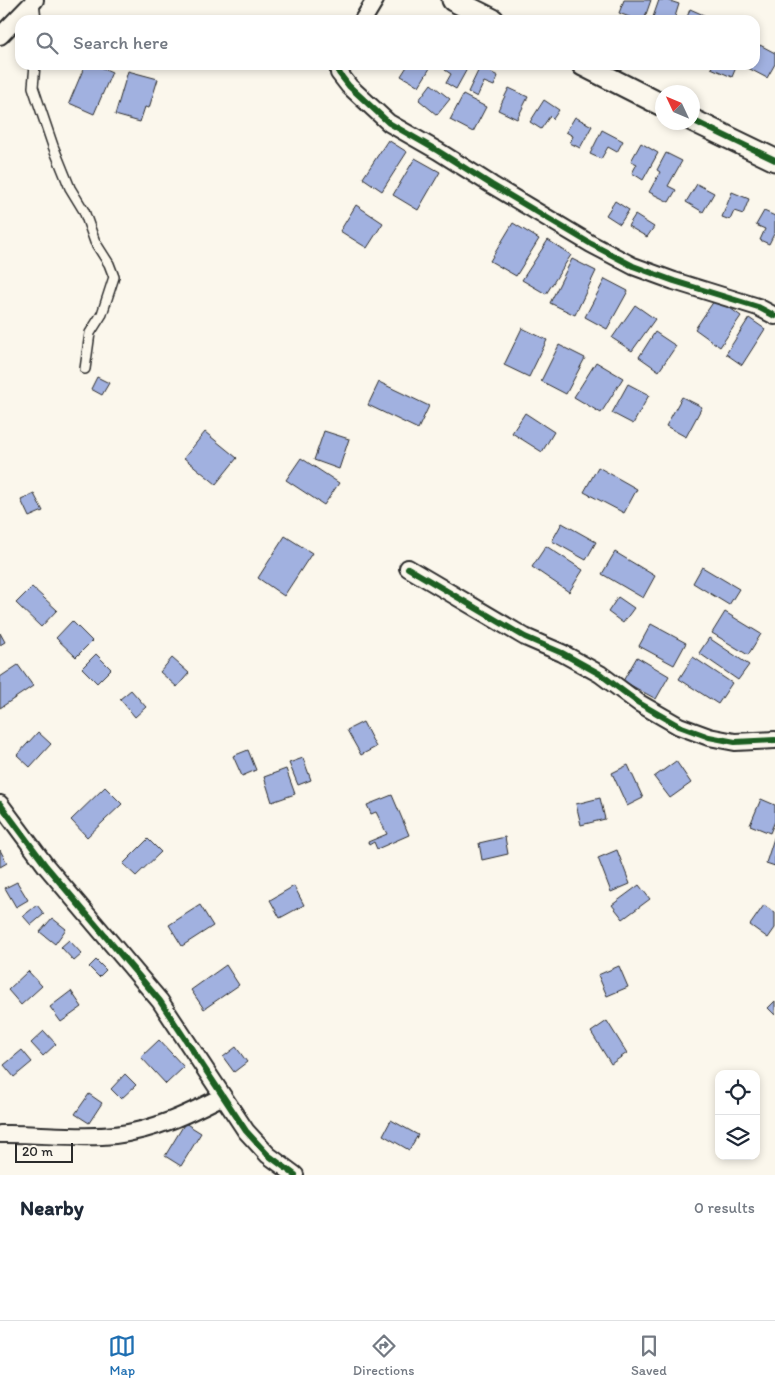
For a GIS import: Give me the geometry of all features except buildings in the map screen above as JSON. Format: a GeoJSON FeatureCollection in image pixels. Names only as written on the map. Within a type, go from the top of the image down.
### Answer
{"type":"FeatureCollection","features":[{"type":"Feature","properties":{"kind":"street"},"geometry":{"type":"LineString","coordinates":[[366,15],[375,0]]}},
{"type":"Feature","properties":{"kind":"street"},"geometry":{"type":"LineString","coordinates":[[452,0],[482,15]]}},
{"type":"Feature","properties":{"kind":"street"},"geometry":{"type":"LineString","coordinates":[[21,15],[35,1]]}},
{"type":"Feature","properties":{"kind":"street"},"geometry":{"type":"LineString","coordinates":[[0,36],[15,21]]}},
{"type":"Feature","properties":{"kind":"street"},"geometry":{"type":"LineString","coordinates":[[339,70],[339,73],[349,86],[389,123],[591,244],[633,266],[758,307],[775,316]]}},
{"type":"Feature","properties":{"kind":"street"},"geometry":{"type":"LineString","coordinates":[[592,70],[655,102]]}},
{"type":"Feature","properties":{"kind":"street"},"geometry":{"type":"LineString","coordinates":[[700,124],[775,160]]}},
{"type":"Feature","properties":{"kind":"street"},"geometry":{"type":"LineString","coordinates":[[408,568],[525,637],[562,653],[600,674],[640,703],[679,726],[709,737],[734,742],[775,740]]}},
{"type":"Feature","properties":{"kind":"street"},"geometry":{"type":"LineString","coordinates":[[0,804],[46,866],[160,1001],[246,1131],[268,1155],[295,1175]]}},
{"type":"Feature","properties":{"kind":"street"},"geometry":{"type":"LineString","coordinates":[[0,1134],[115,1135],[151,1128],[188,1115],[223,1096]]}},
{"type":"Feature","properties":{"kind":"lane"},"geometry":{"type":"LineString","coordinates":[[35,1],[36,15]]}},
{"type":"Feature","properties":{"kind":"lane"},"geometry":{"type":"LineString","coordinates":[[35,70],[34,87],[53,146],[70,188],[84,211],[95,242],[109,264],[114,277],[102,314],[90,333],[85,369]]}},
{"type":"Feature","properties":{"kind":"cycle path"},"geometry":{"type":"LineString","coordinates":[[340,70],[339,73],[349,86],[389,123],[591,244],[633,266],[758,307],[775,316]]}},
{"type":"Feature","properties":{"kind":"cycle path"},"geometry":{"type":"LineString","coordinates":[[700,124],[775,160]]}},
{"type":"Feature","properties":{"kind":"cycle path"},"geometry":{"type":"LineString","coordinates":[[408,568],[525,637],[562,653],[600,674],[639,703],[679,726],[709,737],[735,742],[775,740]]}},
{"type":"Feature","properties":{"kind":"cycle path"},"geometry":{"type":"LineString","coordinates":[[0,804],[46,866],[160,1001],[246,1131],[268,1155],[295,1175]]}}]}
